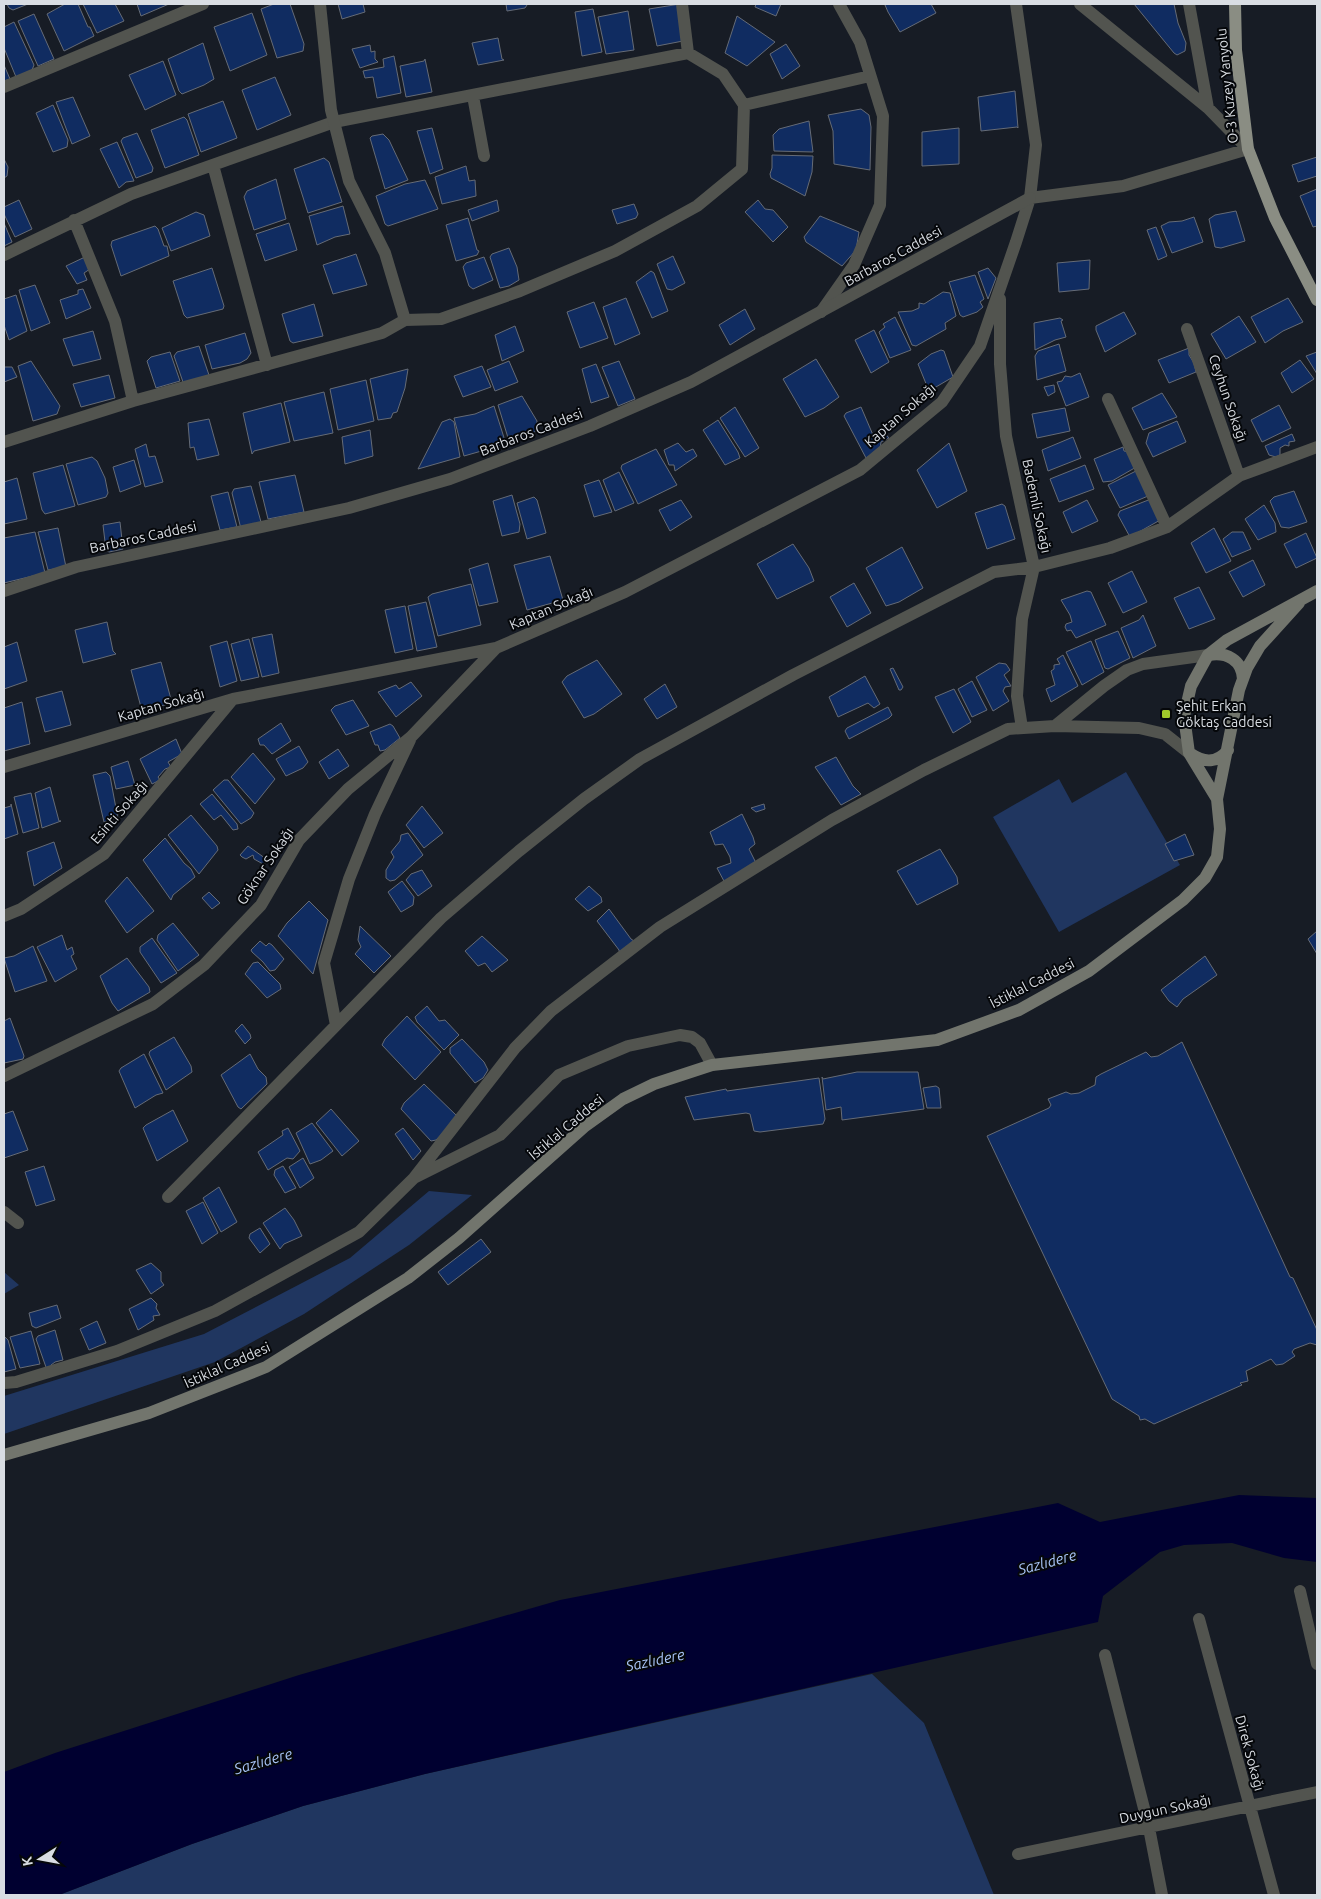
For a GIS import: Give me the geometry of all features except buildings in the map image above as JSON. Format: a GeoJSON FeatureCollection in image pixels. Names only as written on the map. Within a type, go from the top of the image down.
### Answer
{"type":"FeatureCollection","features":[{"type":"Feature","properties":{"kind":"main road","name":"O-3 Kuzey Yanyolu"},"geometry":{"type":"LineString","coordinates":[[1235,4],[1236,50],[1248,149],[1275,218],[1317,300]]}},
{"type":"Feature","properties":{"kind":"main road","name":"İstiklal Caddesi"},"geometry":{"type":"LineString","coordinates":[[1217,799],[1189,753],[1184,716],[1191,686],[1208,655],[1242,630],[1299,603],[1317,591]]}},
{"type":"Feature","properties":{"kind":"main road","name":"İstiklal Caddesi"},"geometry":{"type":"LineString","coordinates":[[4,1455],[149,1413],[266,1367],[408,1278],[459,1238],[584,1128],[623,1099],[654,1084],[712,1065],[937,1040],[1019,1010],[1089,970],[1183,900],[1205,878],[1217,857],[1220,828],[1217,799],[1228,750],[1232,717],[1243,679],[1260,646],[1299,603]]}},
{"type":"Feature","properties":{"kind":"main road"},"geometry":{"type":"LineString","coordinates":[[1208,655],[1223,654],[1235,659],[1242,669],[1243,679]]}},
{"type":"Feature","properties":{"kind":"main road"},"geometry":{"type":"LineString","coordinates":[[1189,753],[1199,759],[1209,761],[1220,758],[1228,750]]}},
{"type":"Feature","properties":{"kind":"street"},"geometry":{"type":"LineString","coordinates":[[4,87],[203,4]]}},
{"type":"Feature","properties":{"kind":"street"},"geometry":{"type":"LineString","coordinates":[[320,4],[334,122],[349,181],[385,253],[405,320]]}},
{"type":"Feature","properties":{"kind":"street"},"geometry":{"type":"LineString","coordinates":[[682,4],[688,53]]}},
{"type":"Feature","properties":{"kind":"street"},"geometry":{"type":"LineString","coordinates":[[821,312],[854,265],[880,205],[883,116],[860,42],[839,4]]}},
{"type":"Feature","properties":{"kind":"street"},"geometry":{"type":"LineString","coordinates":[[1001,289],[1030,198],[1036,145],[1016,4]]}},
{"type":"Feature","properties":{"kind":"street"},"geometry":{"type":"LineString","coordinates":[[1030,198],[1123,186],[1248,149],[1208,108],[1080,4]]}},
{"type":"Feature","properties":{"kind":"street"},"geometry":{"type":"LineString","coordinates":[[1189,4],[1208,108]]}},
{"type":"Feature","properties":{"kind":"street"},"geometry":{"type":"LineString","coordinates":[[4,255],[131,194],[334,122],[688,53],[723,74],[744,105],[742,169],[697,206],[615,251],[520,291],[440,318],[405,320],[382,333],[133,401],[4,442]]}},
{"type":"Feature","properties":{"kind":"street"},"geometry":{"type":"LineString","coordinates":[[744,105],[870,76]]}},
{"type":"Feature","properties":{"kind":"street"},"geometry":{"type":"LineString","coordinates":[[473,96],[484,156]]}},
{"type":"Feature","properties":{"kind":"street"},"geometry":{"type":"LineString","coordinates":[[213,165],[267,365]]}},
{"type":"Feature","properties":{"kind":"street","name":"Barbaros Caddesi"},"geometry":{"type":"LineString","coordinates":[[4,591],[76,567],[349,508],[450,479],[590,426],[691,382],[1030,198]]}},
{"type":"Feature","properties":{"kind":"street"},"geometry":{"type":"LineString","coordinates":[[74,220],[115,321],[133,401]]}},
{"type":"Feature","properties":{"kind":"street","name":"Bademli Sokağı"},"geometry":{"type":"LineString","coordinates":[[1001,289],[1000,364],[1006,436],[1034,567],[1022,629],[1017,696],[1022,728]]}},
{"type":"Feature","properties":{"kind":"street","name":"Kaptan Sokağı"},"geometry":{"type":"LineString","coordinates":[[4,767],[233,699],[496,648],[626,592],[860,470],[942,402],[980,346],[1001,289]]}},
{"type":"Feature","properties":{"kind":"street","name":"Ceyhun Sokağı"},"geometry":{"type":"LineString","coordinates":[[1188,329],[1239,476]]}},
{"type":"Feature","properties":{"kind":"street"},"geometry":{"type":"LineString","coordinates":[[1108,399],[1167,527]]}},
{"type":"Feature","properties":{"kind":"street"},"geometry":{"type":"LineString","coordinates":[[168,1197],[441,918],[533,839],[640,759],[793,675],[994,572],[1034,567],[1110,548],[1167,527],[1239,476],[1317,447]]}},
{"type":"Feature","properties":{"kind":"street","name":"Göknar Sokağı"},"geometry":{"type":"LineString","coordinates":[[4,1076],[153,1004],[204,964],[261,905],[299,840],[348,789],[411,738],[496,648]]}},
{"type":"Feature","properties":{"kind":"street"},"geometry":{"type":"LineString","coordinates":[[1055,726],[1127,670],[1143,664],[1208,655]]}},
{"type":"Feature","properties":{"kind":"street","name":"Esinti Sokağı"},"geometry":{"type":"LineString","coordinates":[[4,916],[21,910],[104,854],[233,699]]}},
{"type":"Feature","properties":{"kind":"street"},"geometry":{"type":"LineString","coordinates":[[4,1383],[16,1382],[116,1351],[215,1311],[359,1232],[414,1178],[515,1048],[551,1011],[598,972],[660,927],[832,820],[986,738],[1008,729],[1022,728],[1055,726],[1139,728],[1165,734],[1189,753]]}},
{"type":"Feature","properties":{"kind":"street"},"geometry":{"type":"LineString","coordinates":[[336,1025],[324,963],[349,879],[375,814],[411,738]]}},
{"type":"Feature","properties":{"kind":"street"},"geometry":{"type":"LineString","coordinates":[[414,1178],[500,1135],[559,1075],[628,1046],[680,1035],[692,1037],[700,1043],[712,1065]]}},
{"type":"Feature","properties":{"kind":"street"},"geometry":{"type":"LineString","coordinates":[[4,1212],[18,1223]]}},
{"type":"Feature","properties":{"kind":"street"},"geometry":{"type":"LineString","coordinates":[[1300,1591],[1317,1664]]}},
{"type":"Feature","properties":{"kind":"street","name":"Direk Sokağı"},"geometry":{"type":"LineString","coordinates":[[1199,1619],[1274,1895]]}},
{"type":"Feature","properties":{"kind":"street"},"geometry":{"type":"LineString","coordinates":[[1105,1655],[1149,1828],[1162,1895]]}},
{"type":"Feature","properties":{"kind":"street","name":"Duygun Sokağı"},"geometry":{"type":"LineString","coordinates":[[1018,1854],[1317,1792]]}},
{"type":"Feature","properties":{"kind":"shaded area"},"geometry":{"type":"Polygon","coordinates":[[[1126,772],[1180,865],[1059,932],[993,817],[1059,779],[1072,803],[1126,772]]]}},
{"type":"Feature","properties":{"kind":"shaded area"},"geometry":{"type":"Polygon","coordinates":[[[429,1191],[472,1195],[409,1245],[304,1314],[215,1362],[4,1434],[4,1396],[204,1334],[350,1258],[429,1191]]]}},
{"type":"Feature","properties":{"kind":"shaded area"},"geometry":{"type":"Polygon","coordinates":[[[4,1272],[19,1285],[4,1294],[4,1272]]]}},
{"type":"Feature","properties":{"kind":"shaded area"},"geometry":{"type":"Polygon","coordinates":[[[872,1674],[924,1723],[994,1895],[59,1895],[192,1844],[303,1806],[425,1774],[872,1674]]]}},
{"type":"Feature","properties":{"kind":"water","name":"Sazlıdere"},"geometry":{"type":"Polygon","coordinates":[[[1239,1495],[1317,1498],[1317,1562],[1284,1558],[1232,1543],[1184,1545],[1160,1552],[1103,1596],[1098,1622],[425,1774],[303,1806],[192,1844],[59,1895],[4,1895],[4,1772],[55,1753],[299,1675],[560,1600],[1058,1503],[1100,1522],[1239,1495]]]}},
{"type":"Feature","properties":{"kind":"place","name":"Şehit Erkan Göktaş Caddesi"},"geometry":{"type":"Point","coordinates":[1166,714]}}]}
